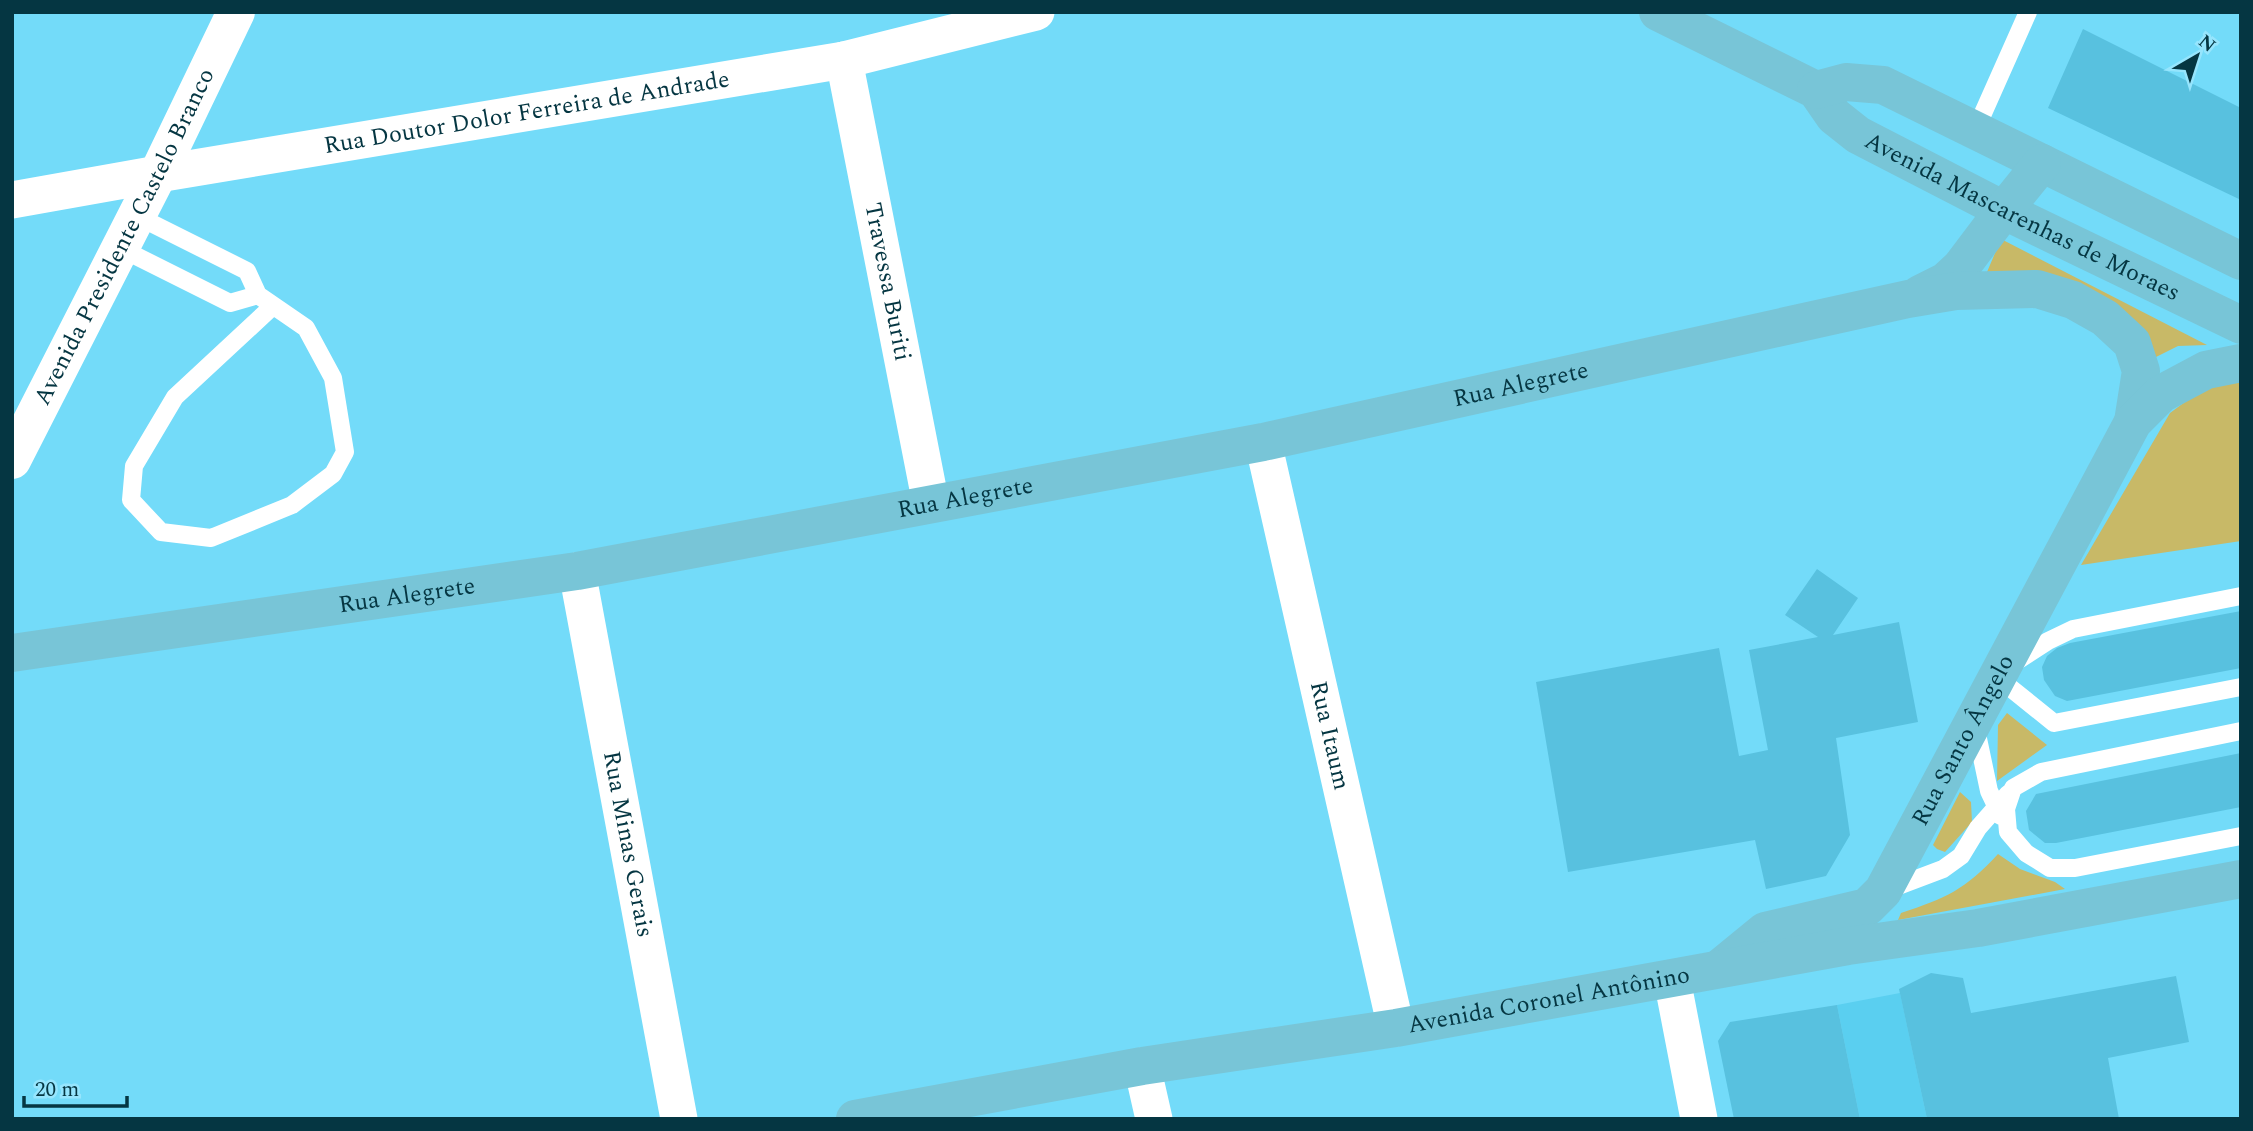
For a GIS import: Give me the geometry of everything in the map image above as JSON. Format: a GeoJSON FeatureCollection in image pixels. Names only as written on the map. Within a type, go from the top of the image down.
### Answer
{"type":"FeatureCollection","features":[{"type":"Feature","properties":{"kind":"main road","name":"Avenida Mascarenhas de Moraes"},"geometry":{"type":"LineString","coordinates":[[1658,12],[1816,90],[1834,116],[1858,135],[2004,210],[2241,325]]}},
{"type":"Feature","properties":{"kind":"main road"},"geometry":{"type":"LineString","coordinates":[[1816,90],[1846,82],[1883,85],[2241,261]]}},
{"type":"Feature","properties":{"kind":"main road"},"geometry":{"type":"LineString","coordinates":[[1908,299],[1946,281],[1954,274],[2042,163]]}},
{"type":"Feature","properties":{"kind":"main road"},"geometry":{"type":"LineString","coordinates":[[1908,299],[1956,291],[2037,289],[2073,300],[2105,318],[2132,344],[2141,371],[2133,422]]}},
{"type":"Feature","properties":{"kind":"main road","name":"Rua Alegrete"},"geometry":{"type":"LineString","coordinates":[[12,653],[577,571],[1263,442],[1908,299]]}},
{"type":"Feature","properties":{"kind":"main road"},"geometry":{"type":"LineString","coordinates":[[2133,422],[2161,394],[2206,370],[2241,363]]}},
{"type":"Feature","properties":{"kind":"main road","name":"Rua Santo Ângelo"},"geometry":{"type":"LineString","coordinates":[[1717,970],[1765,931],[1867,907],[1883,891],[2133,422]]}},
{"type":"Feature","properties":{"kind":"main road","name":"Avenida Coronel Antônino"},"geometry":{"type":"LineString","coordinates":[[855,1119],[937,1112],[1142,1066],[1396,1028],[1848,946],[1978,928],[2241,880]]}},
{"type":"Feature","properties":{"kind":"street","name":"Avenida Presidente Castelo Branco"},"geometry":{"type":"LineString","coordinates":[[12,460],[158,174],[236,12]]}},
{"type":"Feature","properties":{"kind":"street","name":"Rua Doutor Dolor Ferreira de Andrade"},"geometry":{"type":"LineString","coordinates":[[12,200],[844,60],[1036,12]]}},
{"type":"Feature","properties":{"kind":"street","name":"Travessa Buriti"},"geometry":{"type":"LineString","coordinates":[[844,60],[931,504]]}},
{"type":"Feature","properties":{"kind":"street","name":"Rua Itaum"},"geometry":{"type":"LineString","coordinates":[[1263,442],[1396,1028]]}},
{"type":"Feature","properties":{"kind":"street","name":"Rua Minas Gerais"},"geometry":{"type":"LineString","coordinates":[[577,571],[679,1119]]}},
{"type":"Feature","properties":{"kind":"street"},"geometry":{"type":"LineString","coordinates":[[1672,979],[1699,1119]]}},
{"type":"Feature","properties":{"kind":"street"},"geometry":{"type":"LineString","coordinates":[[1142,1066],[1154,1119]]}},
{"type":"Feature","properties":{"kind":"lane"},"geometry":{"type":"LineString","coordinates":[[1976,130],[2028,12]]}},
{"type":"Feature","properties":{"kind":"lane"},"geometry":{"type":"LineString","coordinates":[[128,232],[230,303],[257,295]]}},
{"type":"Feature","properties":{"kind":"lane"},"geometry":{"type":"LineString","coordinates":[[128,232],[247,271],[257,295],[306,328],[333,378],[345,452],[333,474],[292,505],[211,538],[161,531],[131,500],[134,466],[175,397],[273,306]]}},
{"type":"Feature","properties":{"kind":"lane"},"geometry":{"type":"LineString","coordinates":[[2241,596],[2073,629],[2048,641],[2000,672],[2008,686],[2054,723],[2241,687]]}},
{"type":"Feature","properties":{"kind":"lane"},"geometry":{"type":"LineString","coordinates":[[1974,722],[1989,791],[2008,832],[2026,853],[2050,868],[2075,868],[2241,836]]}},
{"type":"Feature","properties":{"kind":"lane"},"geometry":{"type":"LineString","coordinates":[[1883,891],[1943,869],[1961,856],[1978,828],[2013,788],[2041,772],[2241,732]]}},
{"type":"Feature","properties":{"kind":"lane"},"geometry":{"type":"LineString","coordinates":[[2008,832],[2006,809],[2013,788]]}},
{"type":"Feature","properties":{"kind":"shaded area"},"geometry":{"type":"Polygon","coordinates":[[[2001,239],[2207,345],[2178,346],[2156,357],[1987,272],[2001,239]]]}},
{"type":"Feature","properties":{"kind":"shaded area"},"geometry":{"type":"Polygon","coordinates":[[[2241,378],[2241,541],[2081,565],[2170,413],[2197,393],[2241,378]]]}},
{"type":"Feature","properties":{"kind":"shaded area"},"geometry":{"type":"Polygon","coordinates":[[[2007,713],[2047,745],[1997,781],[1998,725],[2007,713]]]}},
{"type":"Feature","properties":{"kind":"shaded area"},"geometry":{"type":"Polygon","coordinates":[[[1960,792],[1971,802],[1972,822],[1945,852],[1933,845],[1960,792]]]}},
{"type":"Feature","properties":{"kind":"shaded area"},"geometry":{"type":"Polygon","coordinates":[[[1998,854],[2020,869],[2055,882],[2065,889],[1898,920],[1901,913],[1930,903],[1965,885],[1998,854]]]}},
{"type":"Feature","properties":{"kind":"shaded area"},"geometry":{"type":"Polygon","coordinates":[[[1900,993],[1927,1119],[1860,1119],[1837,1005],[1900,993]]]}},
{"type":"Feature","properties":{"kind":"building"},"geometry":{"type":"Polygon","coordinates":[[[2083,29],[2241,108],[2241,200],[2048,108],[2083,29]]]}},
{"type":"Feature","properties":{"kind":"building"},"geometry":{"type":"Polygon","coordinates":[[[1817,569],[1858,598],[1833,635],[1899,622],[1918,722],[1836,738],[1850,835],[1826,876],[1766,889],[1755,840],[1568,872],[1536,682],[1719,648],[1739,756],[1768,750],[1749,650],[1818,637],[1785,615],[1817,569]]]}},
{"type":"Feature","properties":{"kind":"building"},"geometry":{"type":"Polygon","coordinates":[[[2241,611],[2241,668],[2067,701],[2055,696],[2044,680],[2042,667],[2047,656],[2070,643],[2241,611]]]}},
{"type":"Feature","properties":{"kind":"building"},"geometry":{"type":"Polygon","coordinates":[[[2241,753],[2241,807],[2056,843],[2045,843],[2029,830],[2026,811],[2036,794],[2241,753]]]}},
{"type":"Feature","properties":{"kind":"building"},"geometry":{"type":"Polygon","coordinates":[[[1931,973],[1963,978],[1971,1013],[2176,976],[2189,1042],[2108,1058],[2119,1119],[1927,1119],[1899,989],[1931,973]]]}},
{"type":"Feature","properties":{"kind":"building"},"geometry":{"type":"Polygon","coordinates":[[[1837,1005],[1860,1119],[1734,1119],[1718,1041],[1730,1022],[1837,1005]]]}}]}
